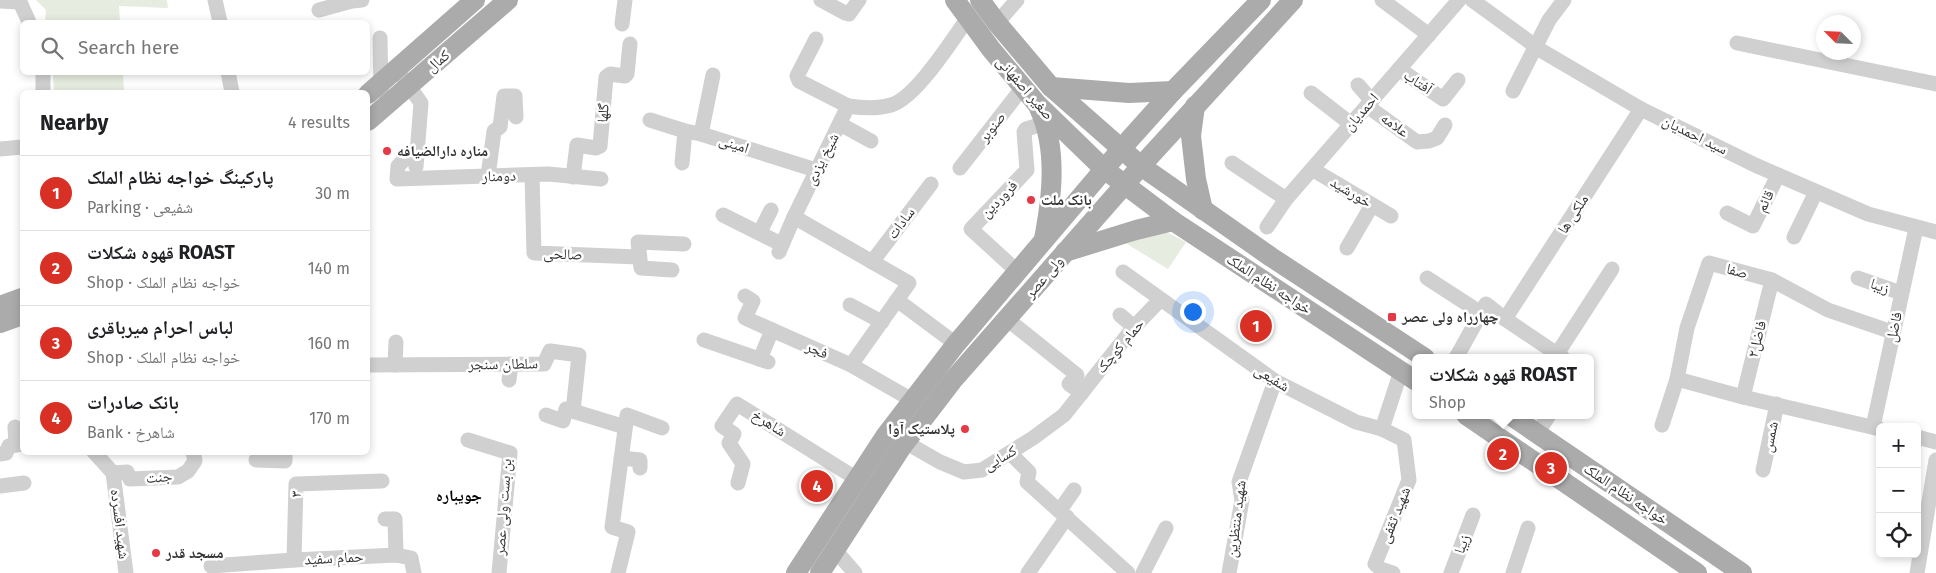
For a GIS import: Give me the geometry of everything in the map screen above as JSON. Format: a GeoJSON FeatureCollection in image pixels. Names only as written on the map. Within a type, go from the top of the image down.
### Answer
{"type":"FeatureCollection","features":[{"type":"Feature","properties":{"kind":"main road","name":"کمال"},"geometry":{"type":"LineString","coordinates":[[370,119],[383,108],[403,78],[475,0]]}},
{"type":"Feature","properties":{"kind":"main road","name":"کمال"},"geometry":{"type":"LineString","coordinates":[[374,90],[403,78],[508,0]]}},
{"type":"Feature","properties":{"kind":"main road","name":"صغیر اصفهانی"},"geometry":{"type":"LineString","coordinates":[[955,0],[1037,104],[1124,186]]}},
{"type":"Feature","properties":{"kind":"main road","name":"صغیر اصفهانی"},"geometry":{"type":"LineString","coordinates":[[980,0],[1051,87],[1141,166]]}},
{"type":"Feature","properties":{"kind":"main road","name":"ولی عصر"},"geometry":{"type":"LineString","coordinates":[[796,573],[886,435],[956,344],[1104,169],[1173,91],[1261,0]]}},
{"type":"Feature","properties":{"kind":"main road","name":"ولی عصر"},"geometry":{"type":"LineString","coordinates":[[820,573],[905,442],[953,380],[1141,166],[1293,0]]}},
{"type":"Feature","properties":{"kind":"main road"},"geometry":{"type":"LineString","coordinates":[[1051,87],[1129,93],[1173,91]]}},
{"type":"Feature","properties":{"kind":"main road"},"geometry":{"type":"LineString","coordinates":[[1037,104],[1046,123],[1052,166],[1050,206],[1044,241]]}},
{"type":"Feature","properties":{"kind":"main road"},"geometry":{"type":"LineString","coordinates":[[1195,106],[1191,136],[1196,179],[1203,210]]}},
{"type":"Feature","properties":{"kind":"main road","name":"خواجه نظام الملک"},"geometry":{"type":"LineString","coordinates":[[1141,166],[1271,257],[1420,354]]}},
{"type":"Feature","properties":{"kind":"main road","name":"خواجه نظام الملک"},"geometry":{"type":"LineString","coordinates":[[1124,186],[1173,221],[1408,376]]}},
{"type":"Feature","properties":{"kind":"main road"},"geometry":{"type":"LineString","coordinates":[[1066,252],[1136,230],[1173,221]]}},
{"type":"Feature","properties":{"kind":"main road"},"geometry":{"type":"LineString","coordinates":[[0,306],[20,299]]}},
{"type":"Feature","properties":{"kind":"main road"},"geometry":{"type":"LineString","coordinates":[[0,323],[20,316]]}},
{"type":"Feature","properties":{"kind":"main road","name":"خواجه نظام الملک"},"geometry":{"type":"LineString","coordinates":[[1472,419],[1697,573]]}},
{"type":"Feature","properties":{"kind":"main road","name":"خواجه نظام الملک"},"geometry":{"type":"LineString","coordinates":[[1516,419],[1742,573]]}},
{"type":"Feature","properties":{"kind":"main road"},"geometry":{"type":"LineString","coordinates":[[1532,460],[1541,437]]}},
{"type":"Feature","properties":{"kind":"street"},"geometry":{"type":"LineString","coordinates":[[215,0],[220,20]]}},
{"type":"Feature","properties":{"kind":"street"},"geometry":{"type":"LineString","coordinates":[[319,10],[362,0]]}},
{"type":"Feature","properties":{"kind":"street"},"geometry":{"type":"LineString","coordinates":[[622,24],[625,0]]}},
{"type":"Feature","properties":{"kind":"street"},"geometry":{"type":"LineString","coordinates":[[821,0],[849,14],[860,0]]}},
{"type":"Feature","properties":{"kind":"street"},"geometry":{"type":"LineString","coordinates":[[997,23],[1017,0]]}},
{"type":"Feature","properties":{"kind":"street"},"geometry":{"type":"LineString","coordinates":[[1382,0],[1428,36]]}},
{"type":"Feature","properties":{"kind":"street","name":"احمدیان"},"geometry":{"type":"LineString","coordinates":[[1267,227],[1286,199],[1459,0]]}},
{"type":"Feature","properties":{"kind":"street","name":"سید احمدیان"},"geometry":{"type":"LineString","coordinates":[[1472,0],[1535,46],[1641,109],[1778,176],[1868,214],[1936,232]]}},
{"type":"Feature","properties":{"kind":"street"},"geometry":{"type":"LineString","coordinates":[[1513,91],[1549,20],[1564,0]]}},
{"type":"Feature","properties":{"kind":"street"},"geometry":{"type":"LineString","coordinates":[[0,1],[19,1],[28,20]]}},
{"type":"Feature","properties":{"kind":"street"},"geometry":{"type":"LineString","coordinates":[[816,39],[797,76],[798,81],[848,106],[860,108],[892,105],[910,93],[921,82],[968,18]]}},
{"type":"Feature","properties":{"kind":"street"},"geometry":{"type":"LineString","coordinates":[[380,38],[374,90],[383,108]]}},
{"type":"Feature","properties":{"kind":"street"},"geometry":{"type":"LineString","coordinates":[[1737,43],[1936,84]]}},
{"type":"Feature","properties":{"kind":"street","name":"گلها"},"geometry":{"type":"LineString","coordinates":[[573,177],[577,145],[596,148],[600,146],[606,77],[610,74],[626,75],[630,44]]}},
{"type":"Feature","properties":{"kind":"street","name":"آفتاب"},"geometry":{"type":"LineString","coordinates":[[1399,69],[1443,99],[1458,80]]}},
{"type":"Feature","properties":{"kind":"street"},"geometry":{"type":"LineString","coordinates":[[701,134],[713,74]]}},
{"type":"Feature","properties":{"kind":"street"},"geometry":{"type":"LineString","coordinates":[[43,75],[43,90]]}},
{"type":"Feature","properties":{"kind":"street"},"geometry":{"type":"LineString","coordinates":[[229,75],[232,90]]}},
{"type":"Feature","properties":{"kind":"street"},"geometry":{"type":"LineString","coordinates":[[403,78],[421,102],[415,178]]}},
{"type":"Feature","properties":{"kind":"street","name":"علامه"},"geometry":{"type":"LineString","coordinates":[[1358,86],[1369,103],[1417,142],[1437,138],[1446,124]]}},
{"type":"Feature","properties":{"kind":"street","name":"صنوبر"},"geometry":{"type":"LineString","coordinates":[[960,168],[1023,87]]}},
{"type":"Feature","properties":{"kind":"street"},"geometry":{"type":"LineString","coordinates":[[1311,93],[1351,124]]}},
{"type":"Feature","properties":{"kind":"street"},"geometry":{"type":"LineString","coordinates":[[488,176],[494,131],[500,127],[504,96],[516,96],[516,117]]}},
{"type":"Feature","properties":{"kind":"street","name":"شیخ یزدی"},"geometry":{"type":"LineString","coordinates":[[760,232],[780,248],[848,106]]}},
{"type":"Feature","properties":{"kind":"street","name":"ملکی ها"},"geometry":{"type":"LineString","coordinates":[[1505,319],[1641,109]]}},
{"type":"Feature","properties":{"kind":"street","name":"امینی"},"geometry":{"type":"LineString","coordinates":[[650,120],[816,170]]}},
{"type":"Feature","properties":{"kind":"street","name":"فروردین"},"geometry":{"type":"LineString","coordinates":[[1018,272],[971,229],[1027,170],[1024,132],[1026,129],[1046,123]]}},
{"type":"Feature","properties":{"kind":"street"},"geometry":{"type":"LineString","coordinates":[[840,124],[871,141]]}},
{"type":"Feature","properties":{"kind":"street"},"geometry":{"type":"LineString","coordinates":[[682,163],[685,131]]}},
{"type":"Feature","properties":{"kind":"street"},"geometry":{"type":"LineString","coordinates":[[0,150],[20,147]]}},
{"type":"Feature","properties":{"kind":"street","name":"دومنار"},"geometry":{"type":"LineString","coordinates":[[417,157],[405,159],[398,166],[397,178],[532,175],[601,180]]}},
{"type":"Feature","properties":{"kind":"street"},"geometry":{"type":"LineString","coordinates":[[1232,163],[1286,199]]}},
{"type":"Feature","properties":{"kind":"street","name":"خورشید"},"geometry":{"type":"LineString","coordinates":[[1312,169],[1391,216]]}},
{"type":"Feature","properties":{"kind":"street","name":"صالحی"},"geometry":{"type":"LineString","coordinates":[[532,175],[534,253],[640,257]]}},
{"type":"Feature","properties":{"kind":"street","name":"قائم"},"geometry":{"type":"LineString","coordinates":[[1727,212],[1753,226],[1778,176]]}},
{"type":"Feature","properties":{"kind":"street","name":"سادات"},"geometry":{"type":"LineString","coordinates":[[872,262],[931,184]]}},
{"type":"Feature","properties":{"kind":"street"},"geometry":{"type":"LineString","coordinates":[[1794,237],[1816,192]]}},
{"type":"Feature","properties":{"kind":"street"},"geometry":{"type":"LineString","coordinates":[[1347,248],[1372,205]]}},
{"type":"Feature","properties":{"kind":"street"},"geometry":{"type":"LineString","coordinates":[[723,215],[760,232],[771,210]]}},
{"type":"Feature","properties":{"kind":"street"},"geometry":{"type":"LineString","coordinates":[[794,217],[909,283],[851,365]]}},
{"type":"Feature","properties":{"kind":"street","name":"فاضل"},"geometry":{"type":"LineString","coordinates":[[1878,423],[1892,332],[1916,228]]}},
{"type":"Feature","properties":{"kind":"street"},"geometry":{"type":"LineString","coordinates":[[672,270],[641,268],[638,242],[684,244]]}},
{"type":"Feature","properties":{"kind":"street","name":"صفا"},"geometry":{"type":"LineString","coordinates":[[1662,426],[1676,379],[1686,328],[1709,263],[1772,280],[1828,310],[1892,332]]}},
{"type":"Feature","properties":{"kind":"street"},"geometry":{"type":"LineString","coordinates":[[1561,354],[1612,269]]}},
{"type":"Feature","properties":{"kind":"street","name":"شفیعی"},"geometry":{"type":"LineString","coordinates":[[1123,272],[1275,381],[1356,422],[1382,429]]}},
{"type":"Feature","properties":{"kind":"street"},"geometry":{"type":"LineString","coordinates":[[1427,278],[1481,313]]}},
{"type":"Feature","properties":{"kind":"street","name":"زیبا"},"geometry":{"type":"LineString","coordinates":[[1858,278],[1901,293]]}},
{"type":"Feature","properties":{"kind":"street","name":"فاضل۲"},"geometry":{"type":"LineString","coordinates":[[1742,397],[1772,280]]}},
{"type":"Feature","properties":{"kind":"street","name":"فجر"},"geometry":{"type":"LineString","coordinates":[[744,296],[753,301],[745,318],[851,365],[912,400]]}},
{"type":"Feature","properties":{"kind":"street"},"geometry":{"type":"LineString","coordinates":[[897,300],[956,344]]}},
{"type":"Feature","properties":{"kind":"street","name":"حمام کوچک"},"geometry":{"type":"LineString","coordinates":[[1082,393],[1134,327],[1160,300]]}},
{"type":"Feature","properties":{"kind":"street"},"geometry":{"type":"LineString","coordinates":[[1458,354],[1486,304],[1557,354]]}},
{"type":"Feature","properties":{"kind":"street"},"geometry":{"type":"LineString","coordinates":[[850,305],[882,322]]}},
{"type":"Feature","properties":{"kind":"street"},"geometry":{"type":"LineString","coordinates":[[1120,315],[1134,327]]}},
{"type":"Feature","properties":{"kind":"street"},"geometry":{"type":"LineString","coordinates":[[1007,319],[1078,375],[1069,384],[1082,393]]}},
{"type":"Feature","properties":{"kind":"street"},"geometry":{"type":"LineString","coordinates":[[704,340],[764,361],[772,330]]}},
{"type":"Feature","properties":{"kind":"street"},"geometry":{"type":"LineString","coordinates":[[395,365],[396,342]]}},
{"type":"Feature","properties":{"kind":"street","name":"سلطان سنجر"},"geometry":{"type":"LineString","coordinates":[[370,365],[544,364],[550,351],[579,355],[574,411]]}},
{"type":"Feature","properties":{"kind":"street"},"geometry":{"type":"LineString","coordinates":[[509,380],[511,364]]}},
{"type":"Feature","properties":{"kind":"street"},"geometry":{"type":"LineString","coordinates":[[1382,429],[1408,376]]}},
{"type":"Feature","properties":{"kind":"street","name":"فاضل"},"geometry":{"type":"LineString","coordinates":[[1676,379],[1742,397],[1876,428]]}},
{"type":"Feature","properties":{"kind":"street","name":"شهید منتظرین"},"geometry":{"type":"LineString","coordinates":[[1229,573],[1242,500],[1239,482],[1275,381]]}},
{"type":"Feature","properties":{"kind":"street","name":"کسایی"},"geometry":{"type":"LineString","coordinates":[[905,442],[940,462],[964,472],[982,470],[1033,438],[1064,415],[1082,393]]}},
{"type":"Feature","properties":{"kind":"street","name":"شاهرخ"},"geometry":{"type":"LineString","coordinates":[[738,483],[744,464],[729,443],[734,434],[722,426],[737,404],[856,479]]}},
{"type":"Feature","properties":{"kind":"street","name":"شمس"},"geometry":{"type":"LineString","coordinates":[[1763,470],[1776,404]]}},
{"type":"Feature","properties":{"kind":"street"},"geometry":{"type":"LineString","coordinates":[[546,415],[563,421],[566,409],[625,427]]}},
{"type":"Feature","properties":{"kind":"street"},"geometry":{"type":"LineString","coordinates":[[618,573],[628,532],[612,527],[627,415],[662,428]]}},
{"type":"Feature","properties":{"kind":"street"},"geometry":{"type":"LineString","coordinates":[[1541,437],[1548,419]]}},
{"type":"Feature","properties":{"kind":"street"},"geometry":{"type":"LineString","coordinates":[[0,454],[6,453],[9,446],[19,444],[15,427]]}},
{"type":"Feature","properties":{"kind":"street","name":"شهید ثقفی"},"geometry":{"type":"LineString","coordinates":[[1382,429],[1404,440],[1409,480],[1375,564],[1381,569],[1393,573]]}},
{"type":"Feature","properties":{"kind":"street"},"geometry":{"type":"LineString","coordinates":[[1921,438],[1936,442]]}},
{"type":"Feature","properties":{"kind":"street","name":"بن بست ولی عصر"},"geometry":{"type":"LineString","coordinates":[[468,440],[510,454],[499,573]]}},
{"type":"Feature","properties":{"kind":"street"},"geometry":{"type":"LineString","coordinates":[[1010,453],[1029,472],[1027,482],[1064,514],[1121,571]]}},
{"type":"Feature","properties":{"kind":"street","name":"شهید افسرده"},"geometry":{"type":"LineString","coordinates":[[97,455],[113,473],[126,573]]}},
{"type":"Feature","properties":{"kind":"street","name":"جنت"},"geometry":{"type":"LineString","coordinates":[[113,473],[127,472],[130,479],[178,477],[188,471],[195,461],[194,455]]}},
{"type":"Feature","properties":{"kind":"street"},"geometry":{"type":"LineString","coordinates":[[256,460],[285,461],[285,455]]}},
{"type":"Feature","properties":{"kind":"street"},"geometry":{"type":"LineString","coordinates":[[621,458],[640,460],[640,468]]}},
{"type":"Feature","properties":{"kind":"street"},"geometry":{"type":"LineString","coordinates":[[1917,573],[1936,460]]}},
{"type":"Feature","properties":{"kind":"street","name":"۳"},"geometry":{"type":"LineString","coordinates":[[294,560],[296,484],[382,481]]}},
{"type":"Feature","properties":{"kind":"street"},"geometry":{"type":"LineString","coordinates":[[0,486],[24,483]]}},
{"type":"Feature","properties":{"kind":"street"},"geometry":{"type":"LineString","coordinates":[[1028,573],[1064,514],[1074,490]]}},
{"type":"Feature","properties":{"kind":"street","name":"زیبا"},"geometry":{"type":"LineString","coordinates":[[1451,573],[1473,515]]}},
{"type":"Feature","properties":{"kind":"street"},"geometry":{"type":"LineString","coordinates":[[385,520],[395,519],[396,555],[411,558],[414,573]]}},
{"type":"Feature","properties":{"kind":"street"},"geometry":{"type":"LineString","coordinates":[[1142,573],[1166,528]]}},
{"type":"Feature","properties":{"kind":"street"},"geometry":{"type":"LineString","coordinates":[[1514,573],[1528,528]]}},
{"type":"Feature","properties":{"kind":"street"},"geometry":{"type":"LineString","coordinates":[[835,550],[854,571]]}},
{"type":"Feature","properties":{"kind":"street","name":"حمام سفید"},"geometry":{"type":"LineString","coordinates":[[211,566],[256,568],[294,560],[396,555]]}},
{"type":"Feature","properties":{"kind":"shaded area"},"geometry":{"type":"Polygon","coordinates":[[[36,0],[167,0],[168,8],[119,6],[120,20],[45,20],[46,10],[36,0]]]}},
{"type":"Feature","properties":{"kind":"shaded area"},"geometry":{"type":"Polygon","coordinates":[[[53,75],[123,75],[124,90],[54,90],[53,75]]]}},
{"type":"Feature","properties":{"kind":"shaded area"},"geometry":{"type":"Polygon","coordinates":[[[1162,230],[1186,242],[1168,269],[1127,244],[1162,230]]]}},
{"type":"Feature","properties":{"kind":"place","name":"مناره دارالضیافه"},"geometry":{"type":"Point","coordinates":[387,151]}},
{"type":"Feature","properties":{"kind":"place","name":"بانک ملت"},"geometry":{"type":"Point","coordinates":[1031,200]}},
{"type":"Feature","properties":{"kind":"place","name":"چهارراه ولی عصر"},"geometry":{"type":"Point","coordinates":[1392,317]}},
{"type":"Feature","properties":{"kind":"place","name":"پارکینگ خواجه نظام الملک"},"geometry":{"type":"Point","coordinates":[1256,326]}},
{"type":"Feature","properties":{"kind":"place","name":"پلاستیک آوا"},"geometry":{"type":"Point","coordinates":[965,429]}},
{"type":"Feature","properties":{"kind":"place","name":"قهوه شکلات ROAST"},"geometry":{"type":"Point","coordinates":[1503,454]}},
{"type":"Feature","properties":{"kind":"place","name":"لباس احرام میرباقری"},"geometry":{"type":"Point","coordinates":[1551,468]}},
{"type":"Feature","properties":{"kind":"place","name":"بانک صادرات"},"geometry":{"type":"Point","coordinates":[817,486]}},
{"type":"Feature","properties":{"kind":"place","name":"مسجد قدر"},"geometry":{"type":"Point","coordinates":[156,553]}},
{"type":"Feature","properties":{"kind":"district","name":"جویباره"},"geometry":{"type":"Point","coordinates":[459,495]}}]}
